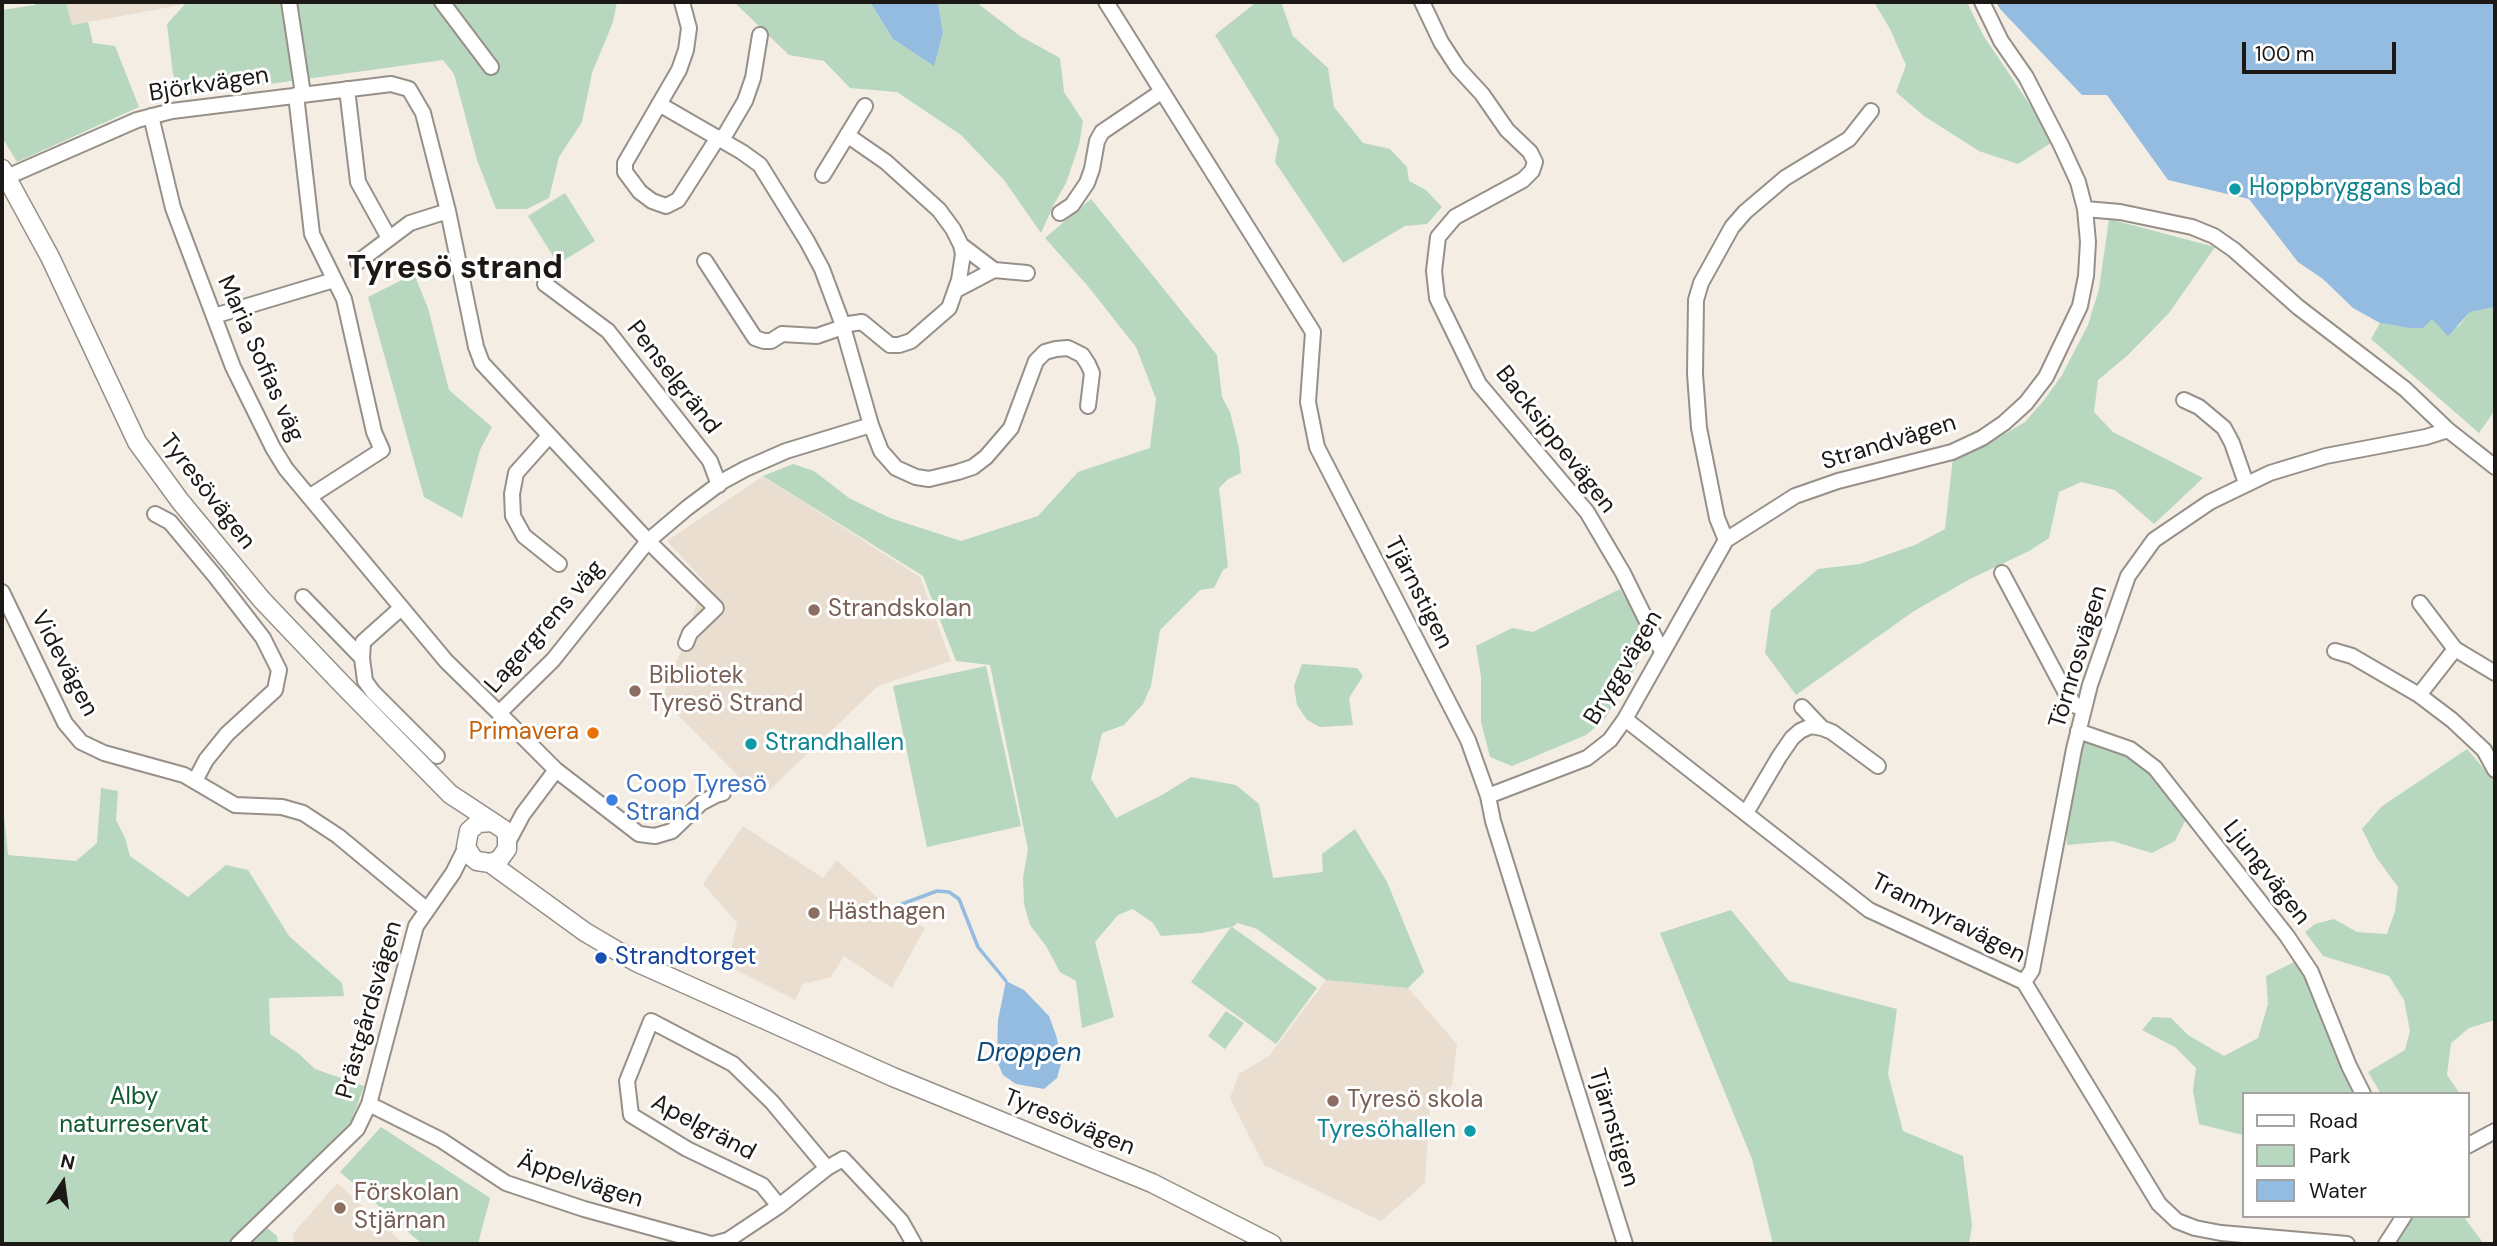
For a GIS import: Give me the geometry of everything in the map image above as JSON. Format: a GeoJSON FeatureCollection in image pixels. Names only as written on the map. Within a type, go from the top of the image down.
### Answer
{"type":"FeatureCollection","features":[{"type":"Feature","properties":{"kind":"main road","name":"Tyresövägen"},"geometry":{"type":"LineString","coordinates":[[4,173],[50,257],[137,442],[180,501],[262,600],[450,794],[495,823],[507,834],[508,845],[520,877],[588,926],[689,987]]}},
{"type":"Feature","properties":{"kind":"main road","name":"Tyresövägen"},"geometry":{"type":"LineString","coordinates":[[450,794],[476,851],[585,932],[636,962],[906,1082],[1152,1183],[1272,1244]]}},
{"type":"Feature","properties":{"kind":"main road"},"geometry":{"type":"LineString","coordinates":[[495,823],[478,823],[476,851],[499,860],[508,845]]}},
{"type":"Feature","properties":{"kind":"street"},"geometry":{"type":"LineString","coordinates":[[289,2],[312,234],[344,299],[374,432],[383,450],[309,497]]}},
{"type":"Feature","properties":{"kind":"street"},"geometry":{"type":"LineString","coordinates":[[442,2],[491,67]]}},
{"type":"Feature","properties":{"kind":"street"},"geometry":{"type":"LineString","coordinates":[[682,2],[689,28],[686,50],[679,70],[625,163],[625,172],[640,192],[652,201],[666,206],[678,200],[717,139],[725,135],[745,101],[753,78],[760,35]]}},
{"type":"Feature","properties":{"kind":"street","name":"Tjärnstigen"},"geometry":{"type":"LineString","coordinates":[[1106,2],[1313,332],[1308,402],[1317,447],[1468,740],[1488,796],[1493,821],[1625,1244]]}},
{"type":"Feature","properties":{"kind":"street","name":"Backsippevägen"},"geometry":{"type":"LineString","coordinates":[[1422,2],[1458,68],[1482,93],[1507,130],[1530,152],[1535,162],[1532,171],[1523,180],[1455,217],[1438,237],[1434,271],[1437,298],[1479,383],[1587,512],[1623,573],[1662,652]]}},
{"type":"Feature","properties":{"kind":"street","name":"Strandvägen"},"geometry":{"type":"LineString","coordinates":[[1726,540],[1794,496],[1838,481],[1952,452],[1982,438],[2026,403],[2046,377],[2076,316],[2086,276],[2088,242],[2085,209],[2078,182],[2026,77],[2001,41],[1982,2]]}},
{"type":"Feature","properties":{"kind":"street","name":"Björkvägen"},"geometry":{"type":"LineString","coordinates":[[4,173],[136,120],[172,111],[391,84],[409,89],[423,113],[448,211]]}},
{"type":"Feature","properties":{"kind":"street"},"geometry":{"type":"LineString","coordinates":[[347,89],[358,182],[389,238]]}},
{"type":"Feature","properties":{"kind":"street"},"geometry":{"type":"LineString","coordinates":[[1060,213],[1072,205],[1087,183],[1097,141],[1102,132],[1161,92]]}},
{"type":"Feature","properties":{"kind":"street"},"geometry":{"type":"LineString","coordinates":[[659,104],[743,152],[760,165],[822,269],[871,425],[881,451],[896,468],[906,474],[929,479],[973,467],[1001,442],[1018,413],[1036,361],[1045,352],[1056,348],[1068,348],[1082,355],[1088,364],[1092,373],[1088,406]]}},
{"type":"Feature","properties":{"kind":"street"},"geometry":{"type":"LineString","coordinates":[[823,175],[865,106]]}},
{"type":"Feature","properties":{"kind":"street"},"geometry":{"type":"LineString","coordinates":[[1726,540],[1717,518],[1699,428],[1695,374],[1696,300],[1701,283],[1732,227],[1745,212],[1785,178],[1849,139],[1871,111]]}},
{"type":"Feature","properties":{"kind":"street","name":"Maria Sofias väg"},"geometry":{"type":"LineString","coordinates":[[151,116],[173,208],[233,367],[272,448],[309,497],[446,661],[499,713]]}},
{"type":"Feature","properties":{"kind":"street"},"geometry":{"type":"LineString","coordinates":[[705,261],[755,338],[771,341],[782,334],[817,335],[862,322],[885,342],[899,345],[922,334],[948,308],[956,290],[962,265],[961,245],[939,209],[914,184],[847,135]]}},
{"type":"Feature","properties":{"kind":"street"},"geometry":{"type":"LineString","coordinates":[[2085,209],[2106,210],[2192,227],[2214,236],[2298,307],[2405,389],[2495,467]]}},
{"type":"Feature","properties":{"kind":"street"},"geometry":{"type":"LineString","coordinates":[[358,262],[410,223],[448,211],[482,363],[648,541],[716,608],[691,634],[687,643]]}},
{"type":"Feature","properties":{"kind":"street"},"geometry":{"type":"LineString","coordinates":[[961,245],[994,270],[1027,273]]}},
{"type":"Feature","properties":{"kind":"street"},"geometry":{"type":"LineString","coordinates":[[956,290],[994,270]]}},
{"type":"Feature","properties":{"kind":"street"},"geometry":{"type":"LineString","coordinates":[[214,316],[334,279]]}},
{"type":"Feature","properties":{"kind":"street","name":"Penselgränd"},"geometry":{"type":"LineString","coordinates":[[545,284],[608,331],[710,461],[719,485]]}},
{"type":"Feature","properties":{"kind":"street"},"geometry":{"type":"LineString","coordinates":[[2184,400],[2199,407],[2224,428],[2246,483]]}},
{"type":"Feature","properties":{"kind":"street","name":"Lagergrens väg"},"geometry":{"type":"LineString","coordinates":[[723,793],[701,803],[672,831],[663,835],[647,836],[634,832],[556,770],[499,713],[553,660],[648,541],[719,485],[745,469],[786,452],[871,425]]}},
{"type":"Feature","properties":{"kind":"street","name":"Törnrosvägen"},"geometry":{"type":"LineString","coordinates":[[2024,982],[2032,970],[2084,708],[2109,624],[2128,576],[2147,549],[2154,540],[2210,502],[2246,483],[2326,456],[2426,437],[2448,429]]}},
{"type":"Feature","properties":{"kind":"street"},"geometry":{"type":"LineString","coordinates":[[549,436],[516,473],[512,494],[513,516],[524,536],[559,564]]}},
{"type":"Feature","properties":{"kind":"street"},"geometry":{"type":"LineString","coordinates":[[155,514],[170,522],[215,576],[263,638],[279,670],[275,690],[227,734],[206,760],[195,781]]}},
{"type":"Feature","properties":{"kind":"street","name":"Bryggvägen"},"geometry":{"type":"LineString","coordinates":[[1488,796],[1587,758],[1610,740],[1625,719],[1726,540]]}},
{"type":"Feature","properties":{"kind":"street"},"geometry":{"type":"LineString","coordinates":[[2002,573],[2067,695],[2076,706],[2084,708]]}},
{"type":"Feature","properties":{"kind":"street","name":"Videvägen"},"geometry":{"type":"LineString","coordinates":[[2,592],[65,723],[81,742],[104,753],[168,769],[195,781],[234,805],[282,807],[303,813],[338,836],[426,909]]}},
{"type":"Feature","properties":{"kind":"street"},"geometry":{"type":"LineString","coordinates":[[303,597],[362,658]]}},
{"type":"Feature","properties":{"kind":"street"},"geometry":{"type":"LineString","coordinates":[[2420,603],[2455,649],[2495,673]]}},
{"type":"Feature","properties":{"kind":"street"},"geometry":{"type":"LineString","coordinates":[[401,608],[363,642],[365,681],[437,756]]}},
{"type":"Feature","properties":{"kind":"street"},"geometry":{"type":"LineString","coordinates":[[2420,695],[2455,649]]}},
{"type":"Feature","properties":{"kind":"street"},"geometry":{"type":"LineString","coordinates":[[2335,651],[2353,656],[2420,695],[2484,750],[2495,770]]}},
{"type":"Feature","properties":{"kind":"street"},"geometry":{"type":"LineString","coordinates":[[1802,707],[1822,728]]}},
{"type":"Feature","properties":{"kind":"street","name":"Tranmyravägen"},"geometry":{"type":"LineString","coordinates":[[1625,719],[1869,910],[2024,982],[2158,1204],[2170,1216],[2195,1228],[2221,1233],[2347,1244]]}},
{"type":"Feature","properties":{"kind":"street"},"geometry":{"type":"LineString","coordinates":[[1746,813],[1793,738],[1811,726],[1832,732],[1878,766]]}},
{"type":"Feature","properties":{"kind":"street","name":"Ljungvägen"},"geometry":{"type":"LineString","coordinates":[[2078,731],[2130,749],[2155,768],[2287,936],[2311,972],[2348,1066],[2362,1092]]}},
{"type":"Feature","properties":{"kind":"street"},"geometry":{"type":"LineString","coordinates":[[508,845],[523,814],[556,770]]}},
{"type":"Feature","properties":{"kind":"street"},"geometry":{"type":"LineString","coordinates":[[495,823],[523,814]]}},
{"type":"Feature","properties":{"kind":"street","name":"Prästgårdsvägen"},"geometry":{"type":"LineString","coordinates":[[238,1244],[357,1129],[369,1104],[416,926],[453,873],[476,851]]}},
{"type":"Feature","properties":{"kind":"street","name":"Apelgränd"},"geometry":{"type":"LineString","coordinates":[[779,1206],[762,1185],[687,1149],[631,1115],[627,1081],[651,1021],[733,1064],[772,1102],[827,1168]]}},
{"type":"Feature","properties":{"kind":"street","name":"Äppelvägen"},"geometry":{"type":"LineString","coordinates":[[369,1104],[441,1140],[506,1183],[584,1209],[712,1244],[728,1240],[779,1206],[827,1168],[844,1159],[901,1221],[914,1244]]}},
{"type":"Feature","properties":{"kind":"street"},"geometry":{"type":"LineString","coordinates":[[2469,1145],[2495,1131]]}},
{"type":"Feature","properties":{"kind":"street"},"geometry":{"type":"LineString","coordinates":[[2386,1244],[2403,1218]]}},
{"type":"Feature","properties":{"kind":"shaded area"},"geometry":{"type":"Polygon","coordinates":[[[66,2],[187,2],[72,25],[66,2]]]}},
{"type":"Feature","properties":{"kind":"shaded area","name":"Strandskolan"},"geometry":{"type":"Polygon","coordinates":[[[763,476],[920,577],[951,661],[878,686],[764,795],[740,778],[662,699],[704,581],[667,541],[763,476]]]}},
{"type":"Feature","properties":{"kind":"shaded area","name":"Hästhagen"},"geometry":{"type":"Polygon","coordinates":[[[743,826],[823,878],[837,860],[883,903],[925,928],[892,988],[844,956],[831,977],[803,984],[795,1000],[728,966],[737,923],[703,884],[743,826]]]}},
{"type":"Feature","properties":{"kind":"shaded area","name":"Tyresö skola"},"geometry":{"type":"Polygon","coordinates":[[[1326,980],[1408,988],[1457,1044],[1452,1085],[1430,1105],[1425,1183],[1381,1221],[1264,1165],[1230,1098],[1239,1074],[1269,1056],[1326,980]]]}},
{"type":"Feature","properties":{"kind":"shaded area","name":"Förskolan Stjärnan"},"geometry":{"type":"Polygon","coordinates":[[[337,1183],[404,1244],[294,1244],[293,1234],[337,1183]]]}},
{"type":"Feature","properties":{"kind":"green space"},"geometry":{"type":"Polygon","coordinates":[[[36,2],[66,2],[72,25],[88,22],[93,43],[115,46],[139,107],[17,162],[2,137],[2,10],[35,5],[36,2]]]}},
{"type":"Feature","properties":{"kind":"green space"},"geometry":{"type":"Polygon","coordinates":[[[187,2],[617,2],[613,22],[592,73],[582,122],[559,157],[549,198],[527,209],[496,209],[477,160],[454,74],[443,60],[183,96],[173,74],[167,24],[187,2]]]}},
{"type":"Feature","properties":{"kind":"green space"},"geometry":{"type":"Polygon","coordinates":[[[734,2],[870,2],[893,39],[933,65],[943,32],[938,2],[976,2],[1020,36],[1060,58],[1064,92],[1083,121],[1079,145],[1066,183],[1041,233],[1004,180],[961,135],[897,92],[850,88],[824,61],[789,55],[734,2]]]}},
{"type":"Feature","properties":{"kind":"green space"},"geometry":{"type":"Polygon","coordinates":[[[1253,2],[1281,2],[1293,36],[1328,68],[1334,107],[1363,143],[1390,149],[1407,167],[1409,181],[1426,190],[1442,207],[1427,224],[1405,226],[1343,263],[1275,162],[1279,139],[1215,35],[1254,4],[1253,2]]]}},
{"type":"Feature","properties":{"kind":"green space"},"geometry":{"type":"Polygon","coordinates":[[[1874,2],[1967,2],[1983,35],[2032,108],[2051,143],[2018,164],[1979,151],[1924,116],[1896,92],[1906,65],[1874,2]]]}},
{"type":"Feature","properties":{"kind":"green space"},"geometry":{"type":"Polygon","coordinates":[[[565,193],[595,241],[558,264],[528,216],[565,193]]]}},
{"type":"Feature","properties":{"kind":"green space"},"geometry":{"type":"Polygon","coordinates":[[[1091,199],[1217,355],[1222,397],[1230,412],[1239,448],[1241,473],[1228,479],[1219,488],[1228,567],[1223,570],[1214,588],[1200,590],[1160,630],[1151,686],[1143,704],[1124,725],[1102,733],[1091,779],[1116,818],[1191,777],[1236,785],[1259,804],[1273,878],[1323,872],[1322,854],[1355,829],[1387,882],[1424,972],[1408,988],[1326,980],[1257,929],[1238,923],[1232,927],[1317,988],[1276,1044],[1191,982],[1231,927],[1202,933],[1161,936],[1153,923],[1133,909],[1118,915],[1095,942],[1114,1017],[1082,1028],[1076,981],[1060,972],[1046,946],[1030,925],[1024,904],[1023,878],[1028,849],[990,665],[956,661],[923,576],[763,476],[793,464],[814,471],[849,498],[890,518],[961,541],[1038,516],[1078,472],[1150,448],[1156,399],[1136,347],[1087,285],[1045,238],[1091,199]]]}},
{"type":"Feature","properties":{"kind":"green space"},"geometry":{"type":"Polygon","coordinates":[[[2109,219],[2215,247],[2169,313],[2128,355],[2098,380],[2094,412],[2113,432],[2203,478],[2154,524],[2115,490],[2081,482],[2059,492],[2049,538],[1914,611],[1796,695],[1765,653],[1771,610],[1818,569],[1860,564],[1915,545],[1945,529],[1953,457],[1996,439],[2025,422],[2062,375],[2088,325],[2099,289],[2109,219]]]}},
{"type":"Feature","properties":{"kind":"green space"},"geometry":{"type":"Polygon","coordinates":[[[414,274],[428,308],[449,390],[492,427],[480,450],[462,518],[424,497],[368,297],[414,274]]]}},
{"type":"Feature","properties":{"kind":"green space"},"geometry":{"type":"Polygon","coordinates":[[[2495,307],[2495,410],[2479,433],[2371,339],[2380,323],[2409,328],[2431,320],[2458,327],[2470,312],[2495,307]]]}},
{"type":"Feature","properties":{"kind":"green space"},"geometry":{"type":"Polygon","coordinates":[[[1620,589],[1640,622],[1640,660],[1604,720],[1586,735],[1512,766],[1490,757],[1481,722],[1481,677],[1476,646],[1512,628],[1533,632],[1620,589]]]}},
{"type":"Feature","properties":{"kind":"green space"},"geometry":{"type":"Polygon","coordinates":[[[1302,664],[1357,668],[1363,676],[1349,698],[1353,725],[1320,727],[1307,720],[1297,705],[1294,686],[1302,664]]]}},
{"type":"Feature","properties":{"kind":"green space"},"geometry":{"type":"Polygon","coordinates":[[[986,666],[1021,826],[927,847],[893,686],[986,666]]]}},
{"type":"Feature","properties":{"kind":"green space"},"geometry":{"type":"Polygon","coordinates":[[[2079,738],[2122,750],[2149,769],[2186,819],[2175,841],[2152,853],[2112,841],[2067,845],[2065,811],[2079,738]]]}},
{"type":"Feature","properties":{"kind":"green space"},"geometry":{"type":"Polygon","coordinates":[[[2467,749],[2495,782],[2495,1020],[2469,1028],[2451,1043],[2447,1075],[2459,1092],[2380,1092],[2368,1072],[2405,1050],[2410,1031],[2404,1000],[2389,976],[2323,956],[2305,932],[2315,924],[2334,919],[2357,932],[2387,934],[2395,911],[2398,887],[2376,857],[2362,829],[2381,807],[2467,749]]]}},
{"type":"Feature","properties":{"kind":"green space","name":"Alby naturreservat"},"geometry":{"type":"Polygon","coordinates":[[[101,788],[118,791],[116,820],[130,856],[188,897],[226,865],[248,870],[289,936],[342,983],[344,996],[269,998],[270,1034],[315,1069],[364,1086],[349,1128],[260,1222],[277,1236],[278,1244],[2,1244],[2,797],[8,855],[76,861],[97,843],[101,788]]]}},
{"type":"Feature","properties":{"kind":"green space"},"geometry":{"type":"Polygon","coordinates":[[[1731,910],[1789,981],[1897,1009],[1888,1074],[1903,1131],[1963,1156],[1972,1225],[1969,1244],[1773,1244],[1752,1159],[1660,933],[1731,910]]]}},
{"type":"Feature","properties":{"kind":"green space"},"geometry":{"type":"Polygon","coordinates":[[[2294,962],[2310,979],[2353,1092],[2242,1092],[2242,1135],[2199,1124],[2193,1091],[2196,1068],[2175,1047],[2142,1030],[2153,1017],[2171,1018],[2188,1035],[2224,1056],[2258,1038],[2268,1004],[2266,976],[2294,962]]]}},
{"type":"Feature","properties":{"kind":"green space"},"geometry":{"type":"Polygon","coordinates":[[[1226,1011],[1244,1023],[1225,1049],[1208,1036],[1226,1011]]]}},
{"type":"Feature","properties":{"kind":"green space"},"geometry":{"type":"Polygon","coordinates":[[[381,1127],[490,1198],[478,1244],[422,1244],[340,1172],[381,1127]]]}},
{"type":"Feature","properties":{"kind":"green space"},"geometry":{"type":"Polygon","coordinates":[[[2406,1218],[2464,1218],[2484,1244],[2395,1244],[2392,1238],[2406,1218]]]}},
{"type":"Feature","properties":{"kind":"water"},"geometry":{"type":"Polygon","coordinates":[[[870,2],[938,2],[943,32],[934,66],[893,39],[870,2]]]}},
{"type":"Feature","properties":{"kind":"water"},"geometry":{"type":"Polygon","coordinates":[[[1996,2],[2495,2],[2495,307],[2470,312],[2448,336],[2431,320],[2423,328],[2409,328],[2380,323],[2353,308],[2323,279],[2298,262],[2249,199],[2168,180],[2107,95],[2082,95],[1996,2]]]}},
{"type":"Feature","properties":{"kind":"water","name":"Droppen"},"geometry":{"type":"Polygon","coordinates":[[[1006,981],[1024,990],[1049,1016],[1056,1035],[1062,1060],[1057,1078],[1044,1089],[1016,1084],[1003,1075],[997,1061],[998,1020],[1006,981]]]}},
{"type":"Feature","properties":{"kind":"waterway"},"geometry":{"type":"LineString","coordinates":[[894,907],[937,891],[949,892],[959,899],[978,947],[1006,981]]}},
{"type":"Feature","properties":{"kind":"place","name":"Hoppbryggans bad"},"geometry":{"type":"Point","coordinates":[2235,189]}},
{"type":"Feature","properties":{"kind":"place","name":"Strandskolan"},"geometry":{"type":"Point","coordinates":[814,610]}},
{"type":"Feature","properties":{"kind":"place","name":"Bibliotek Tyresö Strand"},"geometry":{"type":"Point","coordinates":[635,691]}},
{"type":"Feature","properties":{"kind":"place","name":"Primavera"},"geometry":{"type":"Point","coordinates":[593,733]}},
{"type":"Feature","properties":{"kind":"place","name":"Strandhallen"},"geometry":{"type":"Point","coordinates":[751,744]}},
{"type":"Feature","properties":{"kind":"place","name":"Coop Tyresö Strand"},"geometry":{"type":"Point","coordinates":[612,800]}},
{"type":"Feature","properties":{"kind":"place","name":"Hästhagen"},"geometry":{"type":"Point","coordinates":[814,913]}},
{"type":"Feature","properties":{"kind":"place","name":"Strandtorget"},"geometry":{"type":"Point","coordinates":[601,958]}},
{"type":"Feature","properties":{"kind":"place","name":"Tyresö skola"},"geometry":{"type":"Point","coordinates":[1333,1101]}},
{"type":"Feature","properties":{"kind":"place","name":"Tyresöhallen"},"geometry":{"type":"Point","coordinates":[1470,1131]}},
{"type":"Feature","properties":{"kind":"place","name":"Förskolan Stjärnan"},"geometry":{"type":"Point","coordinates":[340,1208]}},
{"type":"Feature","properties":{"kind":"district","name":"Tyresö strand"},"geometry":{"type":"Point","coordinates":[455,270]}}]}
